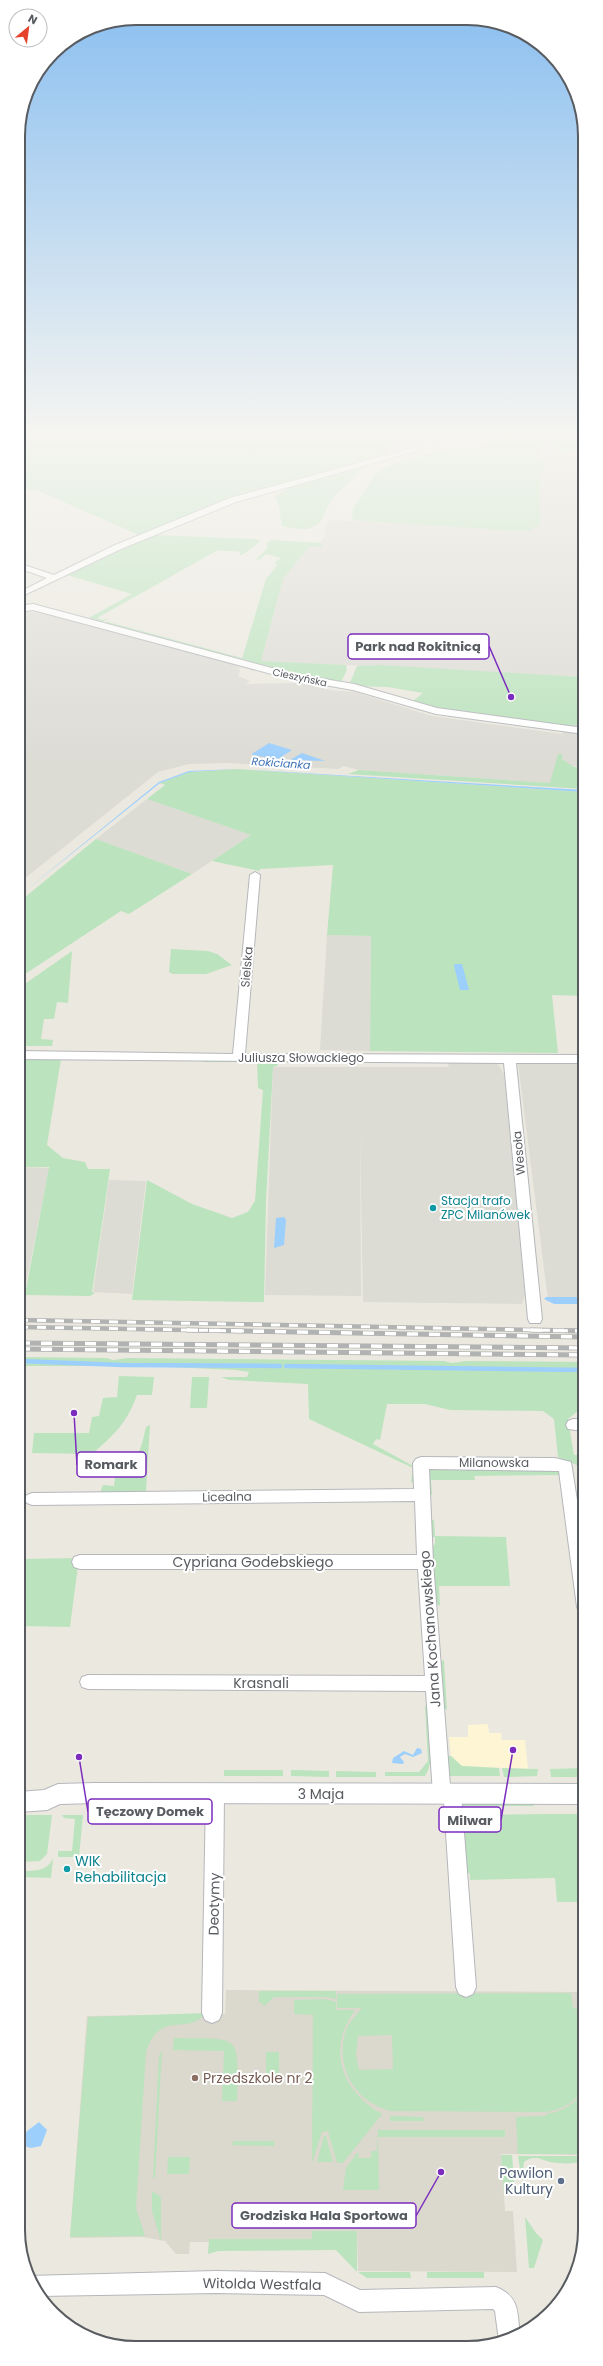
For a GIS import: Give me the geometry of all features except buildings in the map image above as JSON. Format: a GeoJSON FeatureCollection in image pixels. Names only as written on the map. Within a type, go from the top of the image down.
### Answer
{"type":"FeatureCollection","features":[{"type":"Feature","properties":{"kind":"street"},"geometry":{"type":"LineString","coordinates":[[25,592],[126,543]]}},
{"type":"Feature","properties":{"kind":"street"},"geometry":{"type":"LineString","coordinates":[[25,568],[54,578]]}},
{"type":"Feature","properties":{"kind":"street","name":"Cieszyńska"},"geometry":{"type":"LineString","coordinates":[[25,608],[33,607],[293,678],[354,687],[436,711],[578,730]]}},
{"type":"Feature","properties":{"kind":"street","name":"Sielska"},"geometry":{"type":"LineString","coordinates":[[239,1058],[255,875]]}},
{"type":"Feature","properties":{"kind":"street","name":"Juliusza Słowackiego"},"geometry":{"type":"LineString","coordinates":[[25,1055],[239,1058],[578,1059]]}},
{"type":"Feature","properties":{"kind":"street","name":"Wesoła"},"geometry":{"type":"LineString","coordinates":[[510,1058],[535,1320]]}},
{"type":"Feature","properties":{"kind":"street","name":"Milanowska"},"geometry":{"type":"LineString","coordinates":[[421,1463],[555,1464],[566,1466],[578,1542]]}},
{"type":"Feature","properties":{"kind":"street","name":"Jana Kochanowskiego"},"geometry":{"type":"LineString","coordinates":[[421,1463],[421,1495],[434,1684],[447,1794],[466,1987]]}},
{"type":"Feature","properties":{"kind":"street","name":"Licealna"},"geometry":{"type":"LineString","coordinates":[[32,1499],[421,1495]]}},
{"type":"Feature","properties":{"kind":"street","name":"Cypriana Godebskiego"},"geometry":{"type":"LineString","coordinates":[[80,1562],[425,1562]]}},
{"type":"Feature","properties":{"kind":"street","name":"Krasnali"},"geometry":{"type":"LineString","coordinates":[[88,1682],[434,1684]]}},
{"type":"Feature","properties":{"kind":"street","name":"3 Maja"},"geometry":{"type":"LineString","coordinates":[[25,1790],[49,1790],[58,1794],[578,1794]]}},
{"type":"Feature","properties":{"kind":"street","name":"3 Maja"},"geometry":{"type":"LineString","coordinates":[[25,1802],[47,1800],[58,1794]]}},
{"type":"Feature","properties":{"kind":"street","name":"Deotymy"},"geometry":{"type":"LineString","coordinates":[[212,2013],[216,1794]]}},
{"type":"Feature","properties":{"kind":"street","name":"Witolda Westfala"},"geometry":{"type":"LineString","coordinates":[[39,2285],[216,2282],[325,2284],[359,2301],[496,2298],[504,2303],[506,2308],[508,2333]]}},
{"type":"Feature","properties":{"kind":"shaded area"},"geometry":{"type":"Polygon","coordinates":[[[321,543],[578,543],[578,677],[261,661],[283,579],[309,547],[321,543]]]}},
{"type":"Feature","properties":{"kind":"shaded area"},"geometry":{"type":"Polygon","coordinates":[[[25,612],[41,613],[224,661],[239,667],[240,671],[238,676],[250,681],[245,684],[303,683],[330,690],[355,692],[432,716],[562,734],[566,726],[578,725],[578,767],[568,765],[561,757],[550,783],[359,770],[343,766],[338,769],[227,763],[189,764],[158,772],[25,878],[25,612]]]}},
{"type":"Feature","properties":{"kind":"shaded area"},"geometry":{"type":"Polygon","coordinates":[[[147,799],[251,835],[192,874],[96,839],[147,799]]]}},
{"type":"Feature","properties":{"kind":"shaded area"},"geometry":{"type":"Polygon","coordinates":[[[327,935],[371,936],[370,1051],[320,1050],[327,935]]]}},
{"type":"Feature","properties":{"kind":"shaded area"},"geometry":{"type":"Polygon","coordinates":[[[449,1063],[497,1063],[504,1074],[525,1295],[522,1304],[363,1302],[360,1129],[361,1296],[265,1295],[273,1067],[448,1067],[449,1063]]]}},
{"type":"Feature","properties":{"kind":"shaded area"},"geometry":{"type":"Polygon","coordinates":[[[518,1063],[578,1064],[578,1301],[548,1300],[518,1063]]]}},
{"type":"Feature","properties":{"kind":"shaded area"},"geometry":{"type":"Polygon","coordinates":[[[25,1167],[49,1168],[25,1289],[25,1167]]]}},
{"type":"Feature","properties":{"kind":"shaded area"},"geometry":{"type":"Polygon","coordinates":[[[109,1180],[146,1181],[132,1294],[93,1292],[109,1180]]]}},
{"type":"Feature","properties":{"kind":"shaded area"},"geometry":{"type":"Polygon","coordinates":[[[488,1724],[489,1733],[501,1733],[502,1740],[525,1740],[528,1769],[461,1766],[451,1756],[449,1737],[468,1737],[468,1725],[488,1724]]]}},
{"type":"Feature","properties":{"kind":"shaded area"},"geometry":{"type":"Polygon","coordinates":[[[226,1990],[578,1992],[578,2155],[501,2154],[505,2211],[513,2211],[517,2272],[358,2271],[357,2231],[312,2231],[312,2239],[209,2239],[209,2242],[190,2242],[189,2254],[176,2254],[165,2241],[143,2237],[70,2238],[87,2016],[225,2014],[226,1990]]]}},
{"type":"Feature","properties":{"kind":"green space"},"geometry":{"type":"Polygon","coordinates":[[[135,543],[258,543],[242,555],[239,555],[241,552],[218,550],[97,618],[103,620],[109,618],[100,624],[87,619],[132,594],[67,575],[135,543]]]}},
{"type":"Feature","properties":{"kind":"green space"},"geometry":{"type":"Polygon","coordinates":[[[267,543],[322,543],[321,547],[309,547],[283,579],[261,661],[346,665],[347,670],[341,682],[318,681],[241,662],[266,579],[278,564],[269,562],[274,563],[281,558],[266,554],[260,559],[263,560],[256,559],[267,549],[267,543]]]}},
{"type":"Feature","properties":{"kind":"green space"},"geometry":{"type":"Polygon","coordinates":[[[106,622],[242,658],[240,662],[102,625],[106,622]]]}},
{"type":"Feature","properties":{"kind":"green space"},"geometry":{"type":"Polygon","coordinates":[[[381,665],[578,677],[578,725],[566,726],[444,711],[413,701],[423,693],[388,687],[355,686],[350,683],[357,666],[381,665]]]}},
{"type":"Feature","properties":{"kind":"green space"},"geometry":{"type":"Polygon","coordinates":[[[558,754],[562,754],[562,759],[574,767],[578,767],[578,789],[348,774],[359,770],[550,783],[558,754]]]}},
{"type":"Feature","properties":{"kind":"green space"},"geometry":{"type":"Polygon","coordinates":[[[237,769],[578,792],[578,996],[552,995],[558,1053],[370,1051],[371,936],[327,935],[333,865],[260,869],[259,871],[212,861],[251,835],[147,799],[165,785],[160,783],[190,772],[237,769]]]}},
{"type":"Feature","properties":{"kind":"green space"},"geometry":{"type":"Polygon","coordinates":[[[96,839],[192,874],[129,914],[121,911],[25,974],[25,897],[96,839]]]}},
{"type":"Feature","properties":{"kind":"green space"},"geometry":{"type":"Polygon","coordinates":[[[171,949],[208,951],[217,954],[232,965],[206,974],[173,974],[169,972],[171,949]]]}},
{"type":"Feature","properties":{"kind":"green space"},"geometry":{"type":"Polygon","coordinates":[[[72,951],[68,1003],[57,1002],[54,1019],[44,1019],[41,1039],[53,1040],[52,1046],[25,1046],[25,984],[72,951]]]}},
{"type":"Feature","properties":{"kind":"green space"},"geometry":{"type":"Polygon","coordinates":[[[25,1058],[61,1059],[47,1145],[63,1158],[85,1162],[88,1169],[110,1169],[92,1292],[95,1293],[90,1296],[25,1295],[49,1167],[25,1167],[25,1058]]]}},
{"type":"Feature","properties":{"kind":"green space"},"geometry":{"type":"Polygon","coordinates":[[[203,1060],[275,1061],[278,1063],[277,1066],[273,1067],[266,1201],[264,1302],[132,1300],[147,1180],[192,1204],[232,1218],[248,1212],[255,1201],[263,1090],[258,1088],[257,1062],[203,1062],[203,1060]]]}},
{"type":"Feature","properties":{"kind":"green space"},"geometry":{"type":"Polygon","coordinates":[[[25,1357],[107,1358],[113,1360],[128,1358],[444,1361],[452,1363],[466,1361],[578,1362],[578,1411],[568,1419],[574,1455],[578,1455],[578,1466],[558,1457],[554,1419],[543,1411],[450,1410],[425,1404],[387,1404],[380,1440],[376,1439],[373,1444],[416,1469],[416,1483],[411,1482],[413,1468],[309,1419],[308,1384],[229,1380],[221,1377],[247,1377],[249,1372],[236,1370],[146,1366],[25,1366],[25,1357]]]}},
{"type":"Feature","properties":{"kind":"green space"},"geometry":{"type":"Polygon","coordinates":[[[119,1376],[154,1377],[152,1395],[137,1395],[124,1421],[100,1447],[92,1454],[32,1453],[34,1433],[89,1433],[92,1417],[99,1416],[103,1398],[117,1397],[119,1376]]]}},
{"type":"Feature","properties":{"kind":"green space"},"geometry":{"type":"Polygon","coordinates":[[[192,1377],[209,1377],[207,1408],[190,1408],[192,1377]]]}},
{"type":"Feature","properties":{"kind":"green space"},"geometry":{"type":"Polygon","coordinates":[[[150,1425],[146,1492],[100,1493],[103,1485],[114,1486],[115,1477],[113,1474],[133,1459],[139,1452],[146,1427],[150,1425]]]}},
{"type":"Feature","properties":{"kind":"green space"},"geometry":{"type":"Polygon","coordinates":[[[556,1466],[561,1475],[474,1476],[475,1480],[431,1480],[432,1495],[428,1495],[425,1472],[430,1467],[556,1466]]]}},
{"type":"Feature","properties":{"kind":"green space"},"geometry":{"type":"Polygon","coordinates":[[[430,1520],[434,1520],[435,1536],[506,1537],[510,1586],[439,1586],[440,1606],[436,1604],[432,1547],[435,1544],[435,1537],[431,1537],[430,1520]]]}},
{"type":"Feature","properties":{"kind":"green space"},"geometry":{"type":"Polygon","coordinates":[[[79,1558],[70,1627],[25,1626],[25,1559],[79,1558]]]}},
{"type":"Feature","properties":{"kind":"green space"},"geometry":{"type":"Polygon","coordinates":[[[444,1660],[447,1710],[443,1707],[440,1662],[444,1660]]]}},
{"type":"Feature","properties":{"kind":"green space"},"geometry":{"type":"Polygon","coordinates":[[[425,1706],[428,1706],[431,1752],[428,1769],[425,1776],[385,1776],[385,1772],[419,1772],[428,1761],[425,1706]]]}},
{"type":"Feature","properties":{"kind":"green space"},"geometry":{"type":"Polygon","coordinates":[[[447,1756],[451,1756],[462,1766],[499,1768],[500,1776],[449,1776],[447,1756]]]}},
{"type":"Feature","properties":{"kind":"green space"},"geometry":{"type":"Polygon","coordinates":[[[502,1768],[538,1769],[537,1776],[504,1777],[502,1768]]]}},
{"type":"Feature","properties":{"kind":"green space"},"geometry":{"type":"Polygon","coordinates":[[[578,1768],[578,1777],[551,1777],[550,1769],[578,1768]]]}},
{"type":"Feature","properties":{"kind":"green space"},"geometry":{"type":"Polygon","coordinates":[[[224,1770],[283,1770],[283,1776],[224,1776],[224,1770]]]}},
{"type":"Feature","properties":{"kind":"green space"},"geometry":{"type":"Polygon","coordinates":[[[291,1770],[329,1771],[329,1777],[291,1776],[291,1770]]]}},
{"type":"Feature","properties":{"kind":"green space"},"geometry":{"type":"Polygon","coordinates":[[[336,1771],[376,1772],[376,1777],[336,1777],[336,1771]]]}},
{"type":"Feature","properties":{"kind":"green space"},"geometry":{"type":"Polygon","coordinates":[[[463,1802],[532,1802],[534,1806],[458,1806],[463,1802]]]}},
{"type":"Feature","properties":{"kind":"green space"},"geometry":{"type":"Polygon","coordinates":[[[578,1814],[578,1902],[557,1902],[555,1878],[470,1880],[470,1874],[465,1871],[462,1815],[578,1814]]]}},
{"type":"Feature","properties":{"kind":"green space"},"geometry":{"type":"Polygon","coordinates":[[[25,1815],[52,1815],[47,1854],[40,1861],[25,1862],[25,1815]]]}},
{"type":"Feature","properties":{"kind":"green space"},"geometry":{"type":"Polygon","coordinates":[[[62,1815],[83,1815],[79,1857],[58,1857],[58,1851],[72,1851],[75,1819],[64,1818],[62,1815]]]}},
{"type":"Feature","properties":{"kind":"green space"},"geometry":{"type":"Polygon","coordinates":[[[53,1858],[51,1878],[25,1877],[25,1871],[44,1868],[53,1858]]]}},
{"type":"Feature","properties":{"kind":"green space"},"geometry":{"type":"Polygon","coordinates":[[[259,1991],[336,1991],[336,1999],[327,1997],[274,1997],[263,2007],[263,2003],[259,2003],[259,1991]]]}},
{"type":"Feature","properties":{"kind":"green space"},"geometry":{"type":"Polygon","coordinates":[[[571,1993],[573,2008],[578,2008],[578,2015],[570,2008],[578,2017],[578,2096],[567,2105],[545,2112],[391,2111],[378,2107],[367,2100],[350,2081],[345,2069],[343,2057],[343,2043],[346,2030],[351,2021],[362,2008],[337,2008],[337,1994],[571,1993]],[[392,2035],[358,2036],[356,2055],[359,2070],[393,2069],[392,2035]]]}},
{"type":"Feature","properties":{"kind":"green space"},"geometry":{"type":"Polygon","coordinates":[[[325,1999],[336,2002],[336,2010],[355,2010],[346,2025],[341,2040],[340,2054],[343,2068],[348,2082],[357,2094],[368,2105],[382,2114],[343,2163],[337,2163],[328,2131],[322,2132],[312,2163],[313,2015],[294,2014],[294,2000],[325,1999]]]}},
{"type":"Feature","properties":{"kind":"green space"},"geometry":{"type":"Polygon","coordinates":[[[205,2013],[198,2020],[191,2023],[167,2027],[159,2031],[152,2039],[146,2052],[136,2208],[145,2236],[70,2237],[88,2017],[205,2013]]]}},
{"type":"Feature","properties":{"kind":"green space"},"geometry":{"type":"Polygon","coordinates":[[[174,2038],[224,2040],[231,2044],[236,2051],[238,2079],[237,2101],[222,2101],[224,2052],[226,2051],[173,2050],[174,2038]]]}},
{"type":"Feature","properties":{"kind":"green space"},"geometry":{"type":"Polygon","coordinates":[[[162,2050],[155,2178],[153,2178],[159,2056],[162,2050]]]}},
{"type":"Feature","properties":{"kind":"green space"},"geometry":{"type":"Polygon","coordinates":[[[266,2052],[279,2052],[279,2085],[266,2078],[266,2052]]]}},
{"type":"Feature","properties":{"kind":"green space"},"geometry":{"type":"Polygon","coordinates":[[[578,2098],[578,2154],[518,2154],[516,2117],[546,2116],[546,2114],[568,2106],[578,2098]]]}},
{"type":"Feature","properties":{"kind":"green space"},"geometry":{"type":"Polygon","coordinates":[[[390,2116],[423,2117],[424,2121],[390,2121],[390,2116]]]}},
{"type":"Feature","properties":{"kind":"green space"},"geometry":{"type":"Polygon","coordinates":[[[378,2130],[505,2130],[505,2137],[378,2137],[379,2190],[343,2190],[346,2168],[357,2153],[359,2153],[358,2158],[371,2158],[371,2151],[377,2151],[378,2130]]]}},
{"type":"Feature","properties":{"kind":"green space"},"geometry":{"type":"Polygon","coordinates":[[[324,2136],[326,2136],[333,2162],[317,2162],[324,2136]]]}},
{"type":"Feature","properties":{"kind":"green space"},"geometry":{"type":"Polygon","coordinates":[[[233,2141],[274,2141],[274,2146],[232,2145],[233,2141]]]}},
{"type":"Feature","properties":{"kind":"green space"},"geometry":{"type":"Polygon","coordinates":[[[501,2155],[512,2155],[515,2194],[504,2194],[501,2155]]]}},
{"type":"Feature","properties":{"kind":"green space"},"geometry":{"type":"Polygon","coordinates":[[[518,2156],[578,2156],[578,2162],[572,2163],[550,2162],[534,2158],[524,2162],[523,2169],[520,2169],[518,2156]]]}},
{"type":"Feature","properties":{"kind":"green space"},"geometry":{"type":"Polygon","coordinates":[[[168,2157],[190,2157],[189,2174],[167,2174],[168,2157]]]}},
{"type":"Feature","properties":{"kind":"green space"},"geometry":{"type":"Polygon","coordinates":[[[152,2191],[161,2197],[161,2241],[152,2211],[152,2191]]]}},
{"type":"Feature","properties":{"kind":"green space"},"geometry":{"type":"Polygon","coordinates":[[[525,2217],[543,2240],[534,2268],[529,2268],[525,2217]]]}},
{"type":"Feature","properties":{"kind":"green space"},"geometry":{"type":"Polygon","coordinates":[[[312,2231],[357,2231],[357,2272],[336,2250],[218,2251],[208,2254],[209,2239],[312,2239],[312,2231]]]}},
{"type":"Feature","properties":{"kind":"green space"},"geometry":{"type":"Polygon","coordinates":[[[358,2272],[410,2272],[411,2278],[367,2278],[358,2272]]]}},
{"type":"Feature","properties":{"kind":"green space"},"geometry":{"type":"Polygon","coordinates":[[[427,2272],[484,2272],[484,2278],[427,2278],[427,2272]]]}},
{"type":"Feature","properties":{"kind":"water"},"geometry":{"type":"Polygon","coordinates":[[[269,743],[292,750],[278,759],[252,755],[269,743]]]}},
{"type":"Feature","properties":{"kind":"water"},"geometry":{"type":"Polygon","coordinates":[[[302,753],[325,761],[290,760],[302,753]]]}},
{"type":"Feature","properties":{"kind":"water"},"geometry":{"type":"Polygon","coordinates":[[[237,769],[578,790],[578,792],[237,769]]]}},
{"type":"Feature","properties":{"kind":"water"},"geometry":{"type":"Polygon","coordinates":[[[237,769],[190,772],[160,783],[25,891],[159,782],[189,771],[237,769]]]}},
{"type":"Feature","properties":{"kind":"water"},"geometry":{"type":"Polygon","coordinates":[[[455,964],[462,964],[469,990],[460,990],[454,966],[455,964]]]}},
{"type":"Feature","properties":{"kind":"water"},"geometry":{"type":"Polygon","coordinates":[[[284,1217],[286,1220],[284,1245],[274,1248],[276,1218],[284,1217]]]}},
{"type":"Feature","properties":{"kind":"water"},"geometry":{"type":"Polygon","coordinates":[[[546,1297],[578,1297],[578,1304],[554,1304],[544,1299],[546,1297]]]}},
{"type":"Feature","properties":{"kind":"water"},"geometry":{"type":"Polygon","coordinates":[[[417,1748],[421,1749],[422,1753],[413,1757],[405,1754],[400,1757],[404,1762],[403,1764],[392,1763],[393,1758],[404,1751],[413,1755],[417,1748]]]}},
{"type":"Feature","properties":{"kind":"water"},"geometry":{"type":"Polygon","coordinates":[[[39,2122],[47,2130],[41,2146],[31,2148],[25,2146],[25,2135],[27,2131],[39,2122]]]}},
{"type":"Feature","properties":{"kind":"waterway"},"geometry":{"type":"LineString","coordinates":[[25,1361],[122,1365],[280,1366]]}},
{"type":"Feature","properties":{"kind":"waterway"},"geometry":{"type":"LineString","coordinates":[[286,1366],[578,1370]]}},
{"type":"Feature","properties":{"kind":"railway"},"geometry":{"type":"LineString","coordinates":[[25,1320],[553,1330]]}},
{"type":"Feature","properties":{"kind":"railway"},"geometry":{"type":"LineString","coordinates":[[25,1327],[244,1331]]}},
{"type":"Feature","properties":{"kind":"railway"},"geometry":{"type":"LineString","coordinates":[[187,1330],[578,1337]]}},
{"type":"Feature","properties":{"kind":"railway"},"geometry":{"type":"LineString","coordinates":[[531,1330],[553,1330]]}},
{"type":"Feature","properties":{"kind":"railway"},"geometry":{"type":"LineString","coordinates":[[553,1330],[578,1331]]}},
{"type":"Feature","properties":{"kind":"railway"},"geometry":{"type":"LineString","coordinates":[[553,1330],[578,1331]]}},
{"type":"Feature","properties":{"kind":"railway"},"geometry":{"type":"LineString","coordinates":[[25,1343],[578,1348]]}},
{"type":"Feature","properties":{"kind":"railway"},"geometry":{"type":"LineString","coordinates":[[25,1349],[578,1355]]}},
{"type":"Feature","properties":{"kind":"place","name":"Park nad Rokitnicą"},"geometry":{"type":"Point","coordinates":[511,697]}},
{"type":"Feature","properties":{"kind":"place","name":"Stacja trafo ZPC Milanówek"},"geometry":{"type":"Point","coordinates":[433,1208]}},
{"type":"Feature","properties":{"kind":"place","name":"Romark"},"geometry":{"type":"Point","coordinates":[74,1413]}},
{"type":"Feature","properties":{"kind":"place","name":"Milwar"},"geometry":{"type":"Point","coordinates":[513,1750]}},
{"type":"Feature","properties":{"kind":"place","name":"Tęczowy Domek"},"geometry":{"type":"Point","coordinates":[79,1757]}},
{"type":"Feature","properties":{"kind":"place","name":"WIK Rehabilitacja"},"geometry":{"type":"Point","coordinates":[67,1869]}},
{"type":"Feature","properties":{"kind":"place","name":"Przedszkole nr 2"},"geometry":{"type":"Point","coordinates":[195,2078]}},
{"type":"Feature","properties":{"kind":"place","name":"Grodziska Hala Sportowa"},"geometry":{"type":"Point","coordinates":[441,2172]}},
{"type":"Feature","properties":{"kind":"place","name":"Pawilon Kultury"},"geometry":{"type":"Point","coordinates":[561,2181]}},
{"type":"Feature","properties":{"kind":"water label","name":"Rokicianka"},"geometry":{"type":"Point","coordinates":[281,763]}}]}
